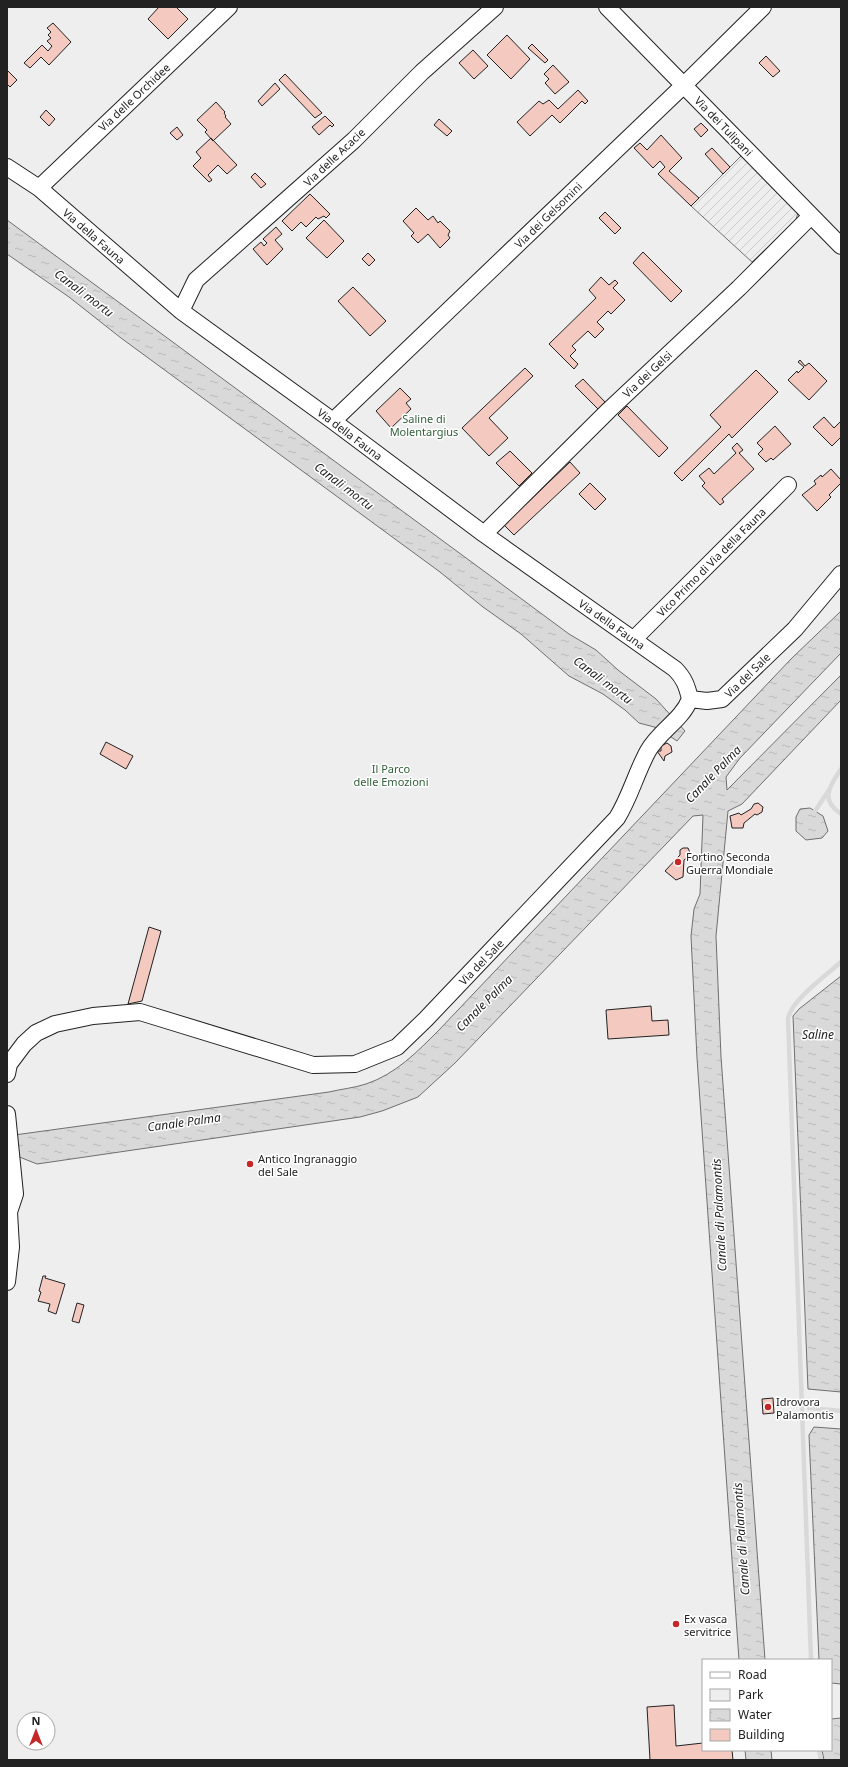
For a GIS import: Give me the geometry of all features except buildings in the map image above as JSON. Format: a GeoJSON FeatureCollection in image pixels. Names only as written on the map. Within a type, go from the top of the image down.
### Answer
{"type":"FeatureCollection","features":[{"type":"Feature","properties":{"kind":"street","name":"Via delle Orchidee"},"geometry":{"type":"LineString","coordinates":[[40,188],[229,7]]}},
{"type":"Feature","properties":{"kind":"street","name":"Via delle Acacie"},"geometry":{"type":"LineString","coordinates":[[181,311],[196,280],[348,145],[422,72],[495,7]]}},
{"type":"Feature","properties":{"kind":"street","name":"Via dei Tulipani"},"geometry":{"type":"LineString","coordinates":[[607,7],[841,246]]}},
{"type":"Feature","properties":{"kind":"street","name":"Via dei Gelsomini"},"geometry":{"type":"LineString","coordinates":[[333,421],[684,85],[763,7]]}},
{"type":"Feature","properties":{"kind":"street","name":"Via della Fauna"},"geometry":{"type":"LineString","coordinates":[[7,167],[40,188],[181,311],[333,421],[484,534],[675,669],[683,678],[687,686],[690,699]]}},
{"type":"Feature","properties":{"kind":"street","name":"Via dei Gelsi"},"geometry":{"type":"LineString","coordinates":[[484,534],[609,410],[739,288],[811,216]]}},
{"type":"Feature","properties":{"kind":"street","name":"Vico Primo di Via della Fauna"},"geometry":{"type":"LineString","coordinates":[[634,639],[788,485]]}},
{"type":"Feature","properties":{"kind":"street","name":"Via del Sale"},"geometry":{"type":"LineString","coordinates":[[8,1067],[24,1044],[36,1033],[55,1024],[93,1016],[140,1012],[313,1065],[355,1064],[397,1047],[426,1020],[617,818],[627,802],[648,751],[659,737],[686,710],[690,699],[707,701],[722,699],[795,629],[841,574]]}},
{"type":"Feature","properties":{"kind":"street"},"geometry":{"type":"LineString","coordinates":[[7,1114],[16,1194],[8,1212],[11,1247],[7,1282]]}},
{"type":"Feature","properties":{"kind":"green space","name":"Saline di Molentargius"},"geometry":{"type":"Polygon","coordinates":[[[7,7],[841,7],[841,1760],[7,1760],[7,7]]]}},
{"type":"Feature","properties":{"kind":"green space"},"geometry":{"type":"Polygon","coordinates":[[[741,156],[798,213],[795,222],[752,262],[691,206],[741,156]]]}},
{"type":"Feature","properties":{"kind":"water","name":"Canali mortu"},"geometry":{"type":"Polygon","coordinates":[[[7,220],[569,634],[596,650],[618,670],[656,699],[685,731],[677,741],[658,728],[639,723],[625,710],[603,694],[569,676],[521,634],[483,607],[440,572],[121,338],[69,297],[7,254],[7,220]]]}},
{"type":"Feature","properties":{"kind":"water"},"geometry":{"type":"Polygon","coordinates":[[[841,611],[841,653],[740,758],[726,777],[727,790],[841,675],[841,700],[742,804],[728,811],[716,936],[721,1057],[765,1659],[739,1659],[697,1058],[691,936],[694,909],[700,894],[703,815],[693,816],[455,1063],[418,1097],[382,1111],[360,1117],[37,1164],[17,1156],[7,1136],[329,1092],[357,1087],[377,1080],[387,1074],[406,1062],[439,1030],[791,659],[841,611]]]}},
{"type":"Feature","properties":{"kind":"water"},"geometry":{"type":"Polygon","coordinates":[[[810,808],[823,816],[828,831],[822,838],[806,840],[796,831],[796,817],[800,809],[810,808]]]}},
{"type":"Feature","properties":{"kind":"water","name":"Saline"},"geometry":{"type":"Polygon","coordinates":[[[841,976],[841,1392],[808,1389],[793,1016],[799,1009],[841,976]]]}},
{"type":"Feature","properties":{"kind":"water"},"geometry":{"type":"Polygon","coordinates":[[[814,1427],[841,1429],[841,1684],[832,1683],[832,1659],[819,1659],[809,1435],[814,1427]]]}},
{"type":"Feature","properties":{"kind":"water"},"geometry":{"type":"Polygon","coordinates":[[[841,1718],[841,1760],[824,1760],[822,1751],[832,1751],[832,1719],[841,1718]]]}},
{"type":"Feature","properties":{"kind":"water"},"geometry":{"type":"Polygon","coordinates":[[[745,1751],[771,1751],[772,1760],[746,1760],[745,1751]]]}},
{"type":"Feature","properties":{"kind":"waterway"},"geometry":{"type":"LineString","coordinates":[[841,769],[830,787],[828,798],[834,808],[841,814]]}},
{"type":"Feature","properties":{"kind":"waterway"},"geometry":{"type":"LineString","coordinates":[[815,811],[829,790]]}},
{"type":"Feature","properties":{"kind":"waterway"},"geometry":{"type":"LineString","coordinates":[[811,1659],[788,1018],[796,1003],[841,962]]}},
{"type":"Feature","properties":{"kind":"waterway"},"geometry":{"type":"LineString","coordinates":[[809,1408],[841,1411]]}},
{"type":"Feature","properties":{"kind":"waterway"},"geometry":{"type":"LineString","coordinates":[[819,1751],[821,1760]]}},
{"type":"Feature","properties":{"kind":"place","name":"Fortino Seconda Guerra Mondiale"},"geometry":{"type":"Point","coordinates":[678,862]}},
{"type":"Feature","properties":{"kind":"place","name":"Antico Ingranaggio del Sale"},"geometry":{"type":"Point","coordinates":[250,1164]}},
{"type":"Feature","properties":{"kind":"place","name":"Idrovora Palamontis"},"geometry":{"type":"Point","coordinates":[768,1407]}},
{"type":"Feature","properties":{"kind":"place","name":"Ex vasca servitrice"},"geometry":{"type":"Point","coordinates":[676,1624]}},
{"type":"Feature","properties":{"kind":"park label","name":"Il Parco delle Emozioni"},"geometry":{"type":"Point","coordinates":[391,774]}},
{"type":"Feature","properties":{"kind":"water label","name":"Canale Palma"},"geometry":{"type":"Point","coordinates":[713,774]}},
{"type":"Feature","properties":{"kind":"water label","name":"Canale Palma"},"geometry":{"type":"Point","coordinates":[484,1003]}},
{"type":"Feature","properties":{"kind":"water label","name":"Canale Palma"},"geometry":{"type":"Point","coordinates":[184,1122]}},
{"type":"Feature","properties":{"kind":"water label","name":"Canale di Palamontis"},"geometry":{"type":"Point","coordinates":[719,1215]}},
{"type":"Feature","properties":{"kind":"water label","name":"Canale di Palamontis"},"geometry":{"type":"Point","coordinates":[741,1539]}}]}
